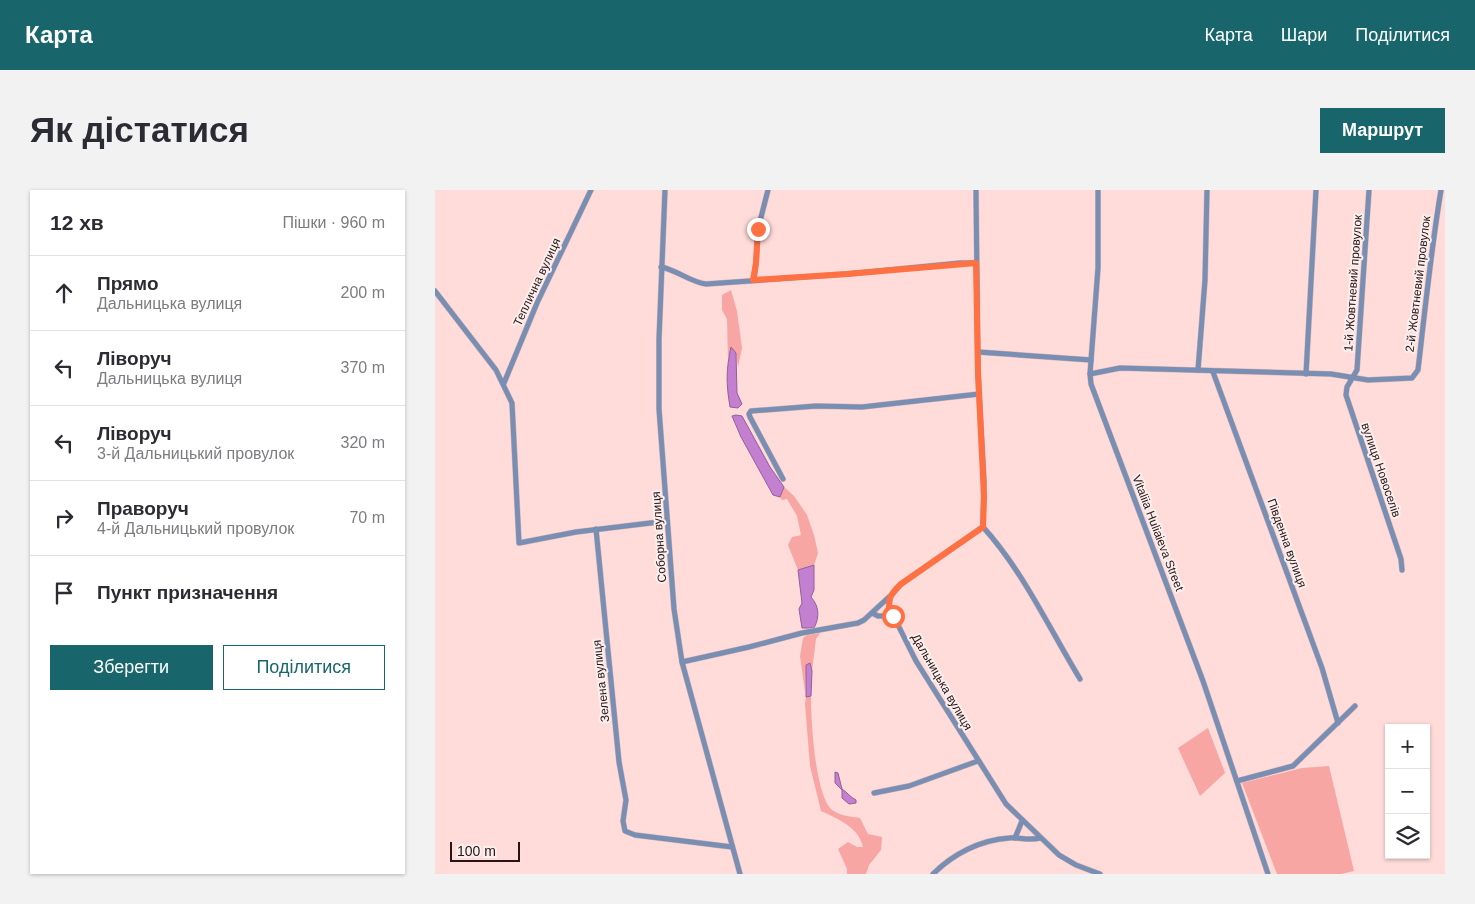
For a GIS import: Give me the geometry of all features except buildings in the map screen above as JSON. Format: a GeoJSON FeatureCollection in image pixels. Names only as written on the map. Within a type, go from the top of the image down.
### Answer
{"type":"FeatureCollection","features":[{"type":"Feature","properties":{"kind":"street","name":"Теплична вулиця"},"geometry":{"type":"LineString","coordinates":[[504,383],[537,303],[591,190]]}},
{"type":"Feature","properties":{"kind":"street","name":"Соборна вулиця"},"geometry":{"type":"LineString","coordinates":[[665,190],[661,267],[659,409],[674,609],[682,662],[740,874]]}},
{"type":"Feature","properties":{"kind":"street"},"geometry":{"type":"LineString","coordinates":[[753,280],[758,229],[768,190]]}},
{"type":"Feature","properties":{"kind":"street"},"geometry":{"type":"LineString","coordinates":[[976,190],[979,394],[984,497],[983,527],[1043,614],[1080,679]]}},
{"type":"Feature","properties":{"kind":"street","name":"Vitaliia Huliaieva Street"},"geometry":{"type":"LineString","coordinates":[[1098,190],[1098,268],[1090,374],[1091,384],[1203,681],[1268,874]]}},
{"type":"Feature","properties":{"kind":"street"},"geometry":{"type":"LineString","coordinates":[[1198,370],[1205,280],[1207,190]]}},
{"type":"Feature","properties":{"kind":"street"},"geometry":{"type":"LineString","coordinates":[[1306,374],[1316,190]]}},
{"type":"Feature","properties":{"kind":"street","name":"1-й Жовтневий провулок"},"geometry":{"type":"LineString","coordinates":[[1354,377],[1357,370],[1369,190]]}},
{"type":"Feature","properties":{"kind":"street","name":"2-й Жовтневий провулок"},"geometry":{"type":"LineString","coordinates":[[1354,377],[1367,380],[1412,378],[1418,370],[1427,284],[1441,190]]}},
{"type":"Feature","properties":{"kind":"street"},"geometry":{"type":"LineString","coordinates":[[661,267],[675,270],[702,283],[847,274],[976,263]]}},
{"type":"Feature","properties":{"kind":"street"},"geometry":{"type":"LineString","coordinates":[[435,291],[492,365],[504,383],[513,403],[519,543],[596,529],[667,521]]}},
{"type":"Feature","properties":{"kind":"street"},"geometry":{"type":"LineString","coordinates":[[978,352],[1091,360]]}},
{"type":"Feature","properties":{"kind":"street"},"geometry":{"type":"LineString","coordinates":[[1090,374],[1120,368],[1331,374],[1354,377]]}},
{"type":"Feature","properties":{"kind":"street","name":"Південна вулиця"},"geometry":{"type":"LineString","coordinates":[[1213,372],[1321,668],[1338,723]]}},
{"type":"Feature","properties":{"kind":"street","name":"вулиця Новоселів"},"geometry":{"type":"LineString","coordinates":[[1354,377],[1347,387],[1347,401],[1401,559],[1402,570]]}},
{"type":"Feature","properties":{"kind":"street"},"geometry":{"type":"LineString","coordinates":[[783,478],[750,417],[751,411],[816,406],[857,407],[979,394]]}},
{"type":"Feature","properties":{"kind":"street"},"geometry":{"type":"LineString","coordinates":[[682,662],[802,633],[858,623],[890,597],[901,584],[983,527]]}},
{"type":"Feature","properties":{"kind":"street","name":"Зелена вулиця"},"geometry":{"type":"LineString","coordinates":[[596,529],[619,762],[626,800],[623,821],[625,831],[635,835],[732,847]]}},
{"type":"Feature","properties":{"kind":"street","name":"Дальницька вулиця"},"geometry":{"type":"LineString","coordinates":[[890,597],[889,606],[893,616],[916,661],[1006,804],[1040,838],[1069,862],[1101,874]]}},
{"type":"Feature","properties":{"kind":"street"},"geometry":{"type":"LineString","coordinates":[[872,613],[878,616],[893,616]]}},
{"type":"Feature","properties":{"kind":"street"},"geometry":{"type":"LineString","coordinates":[[1237,781],[1293,766],[1355,706]]}},
{"type":"Feature","properties":{"kind":"street"},"geometry":{"type":"LineString","coordinates":[[874,793],[909,786],[978,761]]}},
{"type":"Feature","properties":{"kind":"street"},"geometry":{"type":"LineString","coordinates":[[1015,838],[1022,821]]}},
{"type":"Feature","properties":{"kind":"street"},"geometry":{"type":"LineString","coordinates":[[933,874],[939,872],[953,857],[965,850],[995,840],[1040,838]]}},
{"type":"Feature","properties":{"kind":"shaded area"},"geometry":{"type":"Polygon","coordinates":[[[731,290],[737,311],[742,348],[738,367],[736,353],[731,347],[728,360],[727,319],[722,310],[722,295],[731,290]]]}},
{"type":"Feature","properties":{"kind":"shaded area"},"geometry":{"type":"Polygon","coordinates":[[[731,347],[736,353],[737,393],[742,404],[738,408],[730,407],[728,391],[727,370],[731,347]]]}},
{"type":"Feature","properties":{"kind":"shaded area"},"geometry":{"type":"Polygon","coordinates":[[[732,416],[742,416],[770,467],[784,487],[780,497],[773,495],[741,437],[732,416]]]}},
{"type":"Feature","properties":{"kind":"shaded area"},"geometry":{"type":"Polygon","coordinates":[[[784,487],[794,496],[807,515],[818,553],[814,565],[798,570],[788,545],[792,537],[801,535],[797,516],[787,499],[782,500],[780,497],[784,487]]]}},
{"type":"Feature","properties":{"kind":"shaded area"},"geometry":{"type":"Polygon","coordinates":[[[814,565],[814,590],[811,597],[817,608],[817,620],[814,628],[802,628],[799,609],[802,603],[798,570],[814,565]]]}},
{"type":"Feature","properties":{"kind":"shaded area"},"geometry":{"type":"Polygon","coordinates":[[[820,633],[816,639],[812,671],[810,663],[806,665],[805,692],[800,656],[803,638],[807,635],[820,633]]]}},
{"type":"Feature","properties":{"kind":"shaded area"},"geometry":{"type":"Polygon","coordinates":[[[810,663],[812,671],[811,696],[806,697],[806,665],[810,663]]]}},
{"type":"Feature","properties":{"kind":"shaded area"},"geometry":{"type":"Polygon","coordinates":[[[811,696],[815,756],[821,788],[826,801],[831,809],[837,813],[860,818],[868,834],[882,837],[881,850],[869,865],[866,874],[847,874],[847,869],[838,849],[848,842],[857,847],[863,847],[857,834],[847,824],[821,811],[810,766],[805,704],[806,697],[811,696]]]}},
{"type":"Feature","properties":{"kind":"shaded area"},"geometry":{"type":"Polygon","coordinates":[[[1208,728],[1225,773],[1200,796],[1178,748],[1208,728]]]}},
{"type":"Feature","properties":{"kind":"shaded area"},"geometry":{"type":"Polygon","coordinates":[[[1329,766],[1354,871],[1341,874],[1277,874],[1242,783],[1302,768],[1329,766]]]}},
{"type":"Feature","properties":{"kind":"shaded area"},"geometry":{"type":"Polygon","coordinates":[[[835,772],[838,773],[842,789],[856,800],[856,803],[849,804],[842,798],[842,790],[835,783],[835,772]]]}},
{"type":"Feature","properties":{"kind":"route"},"geometry":{"type":"LineString","coordinates":[[758,229],[753,280],[976,263],[978,373],[984,497],[983,527],[891,593],[889,606],[893,616]]}}]}
